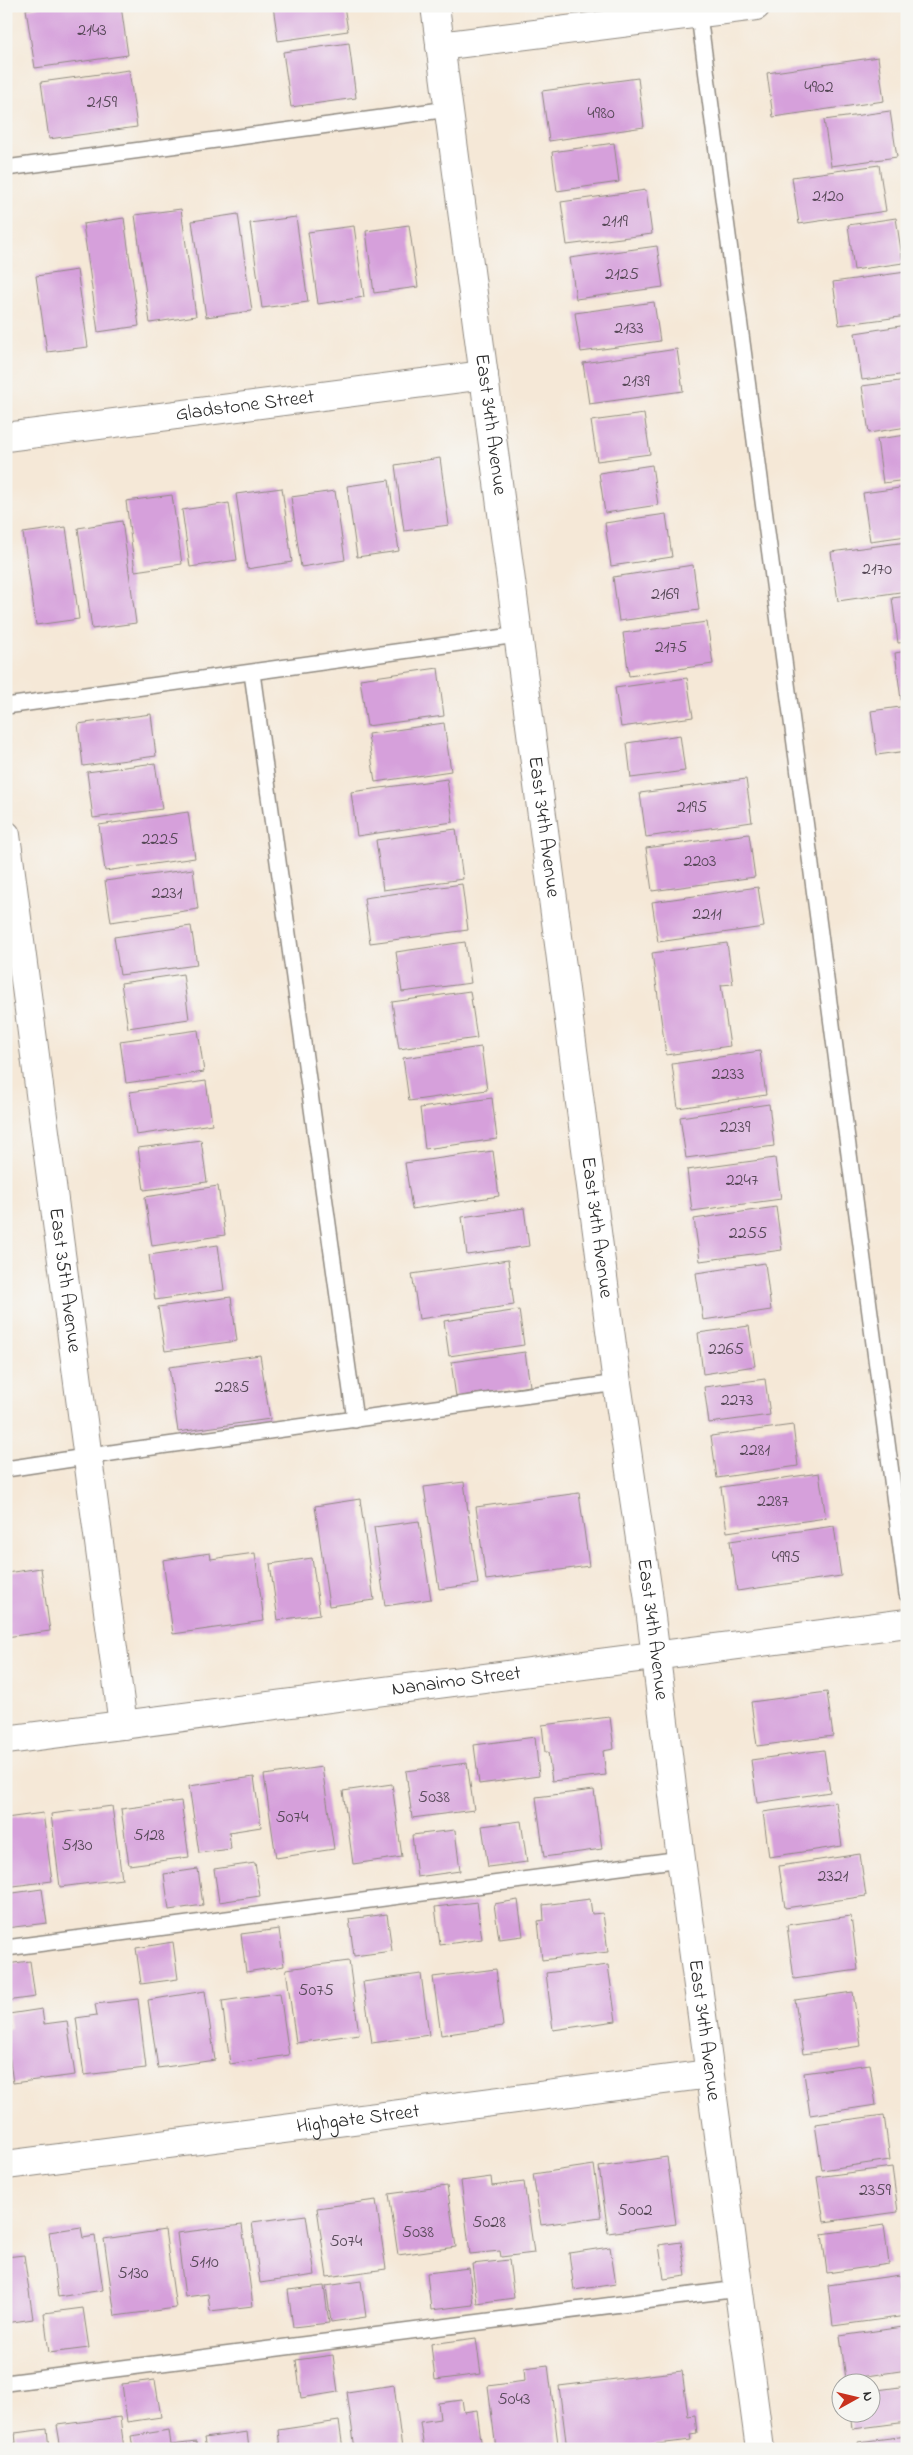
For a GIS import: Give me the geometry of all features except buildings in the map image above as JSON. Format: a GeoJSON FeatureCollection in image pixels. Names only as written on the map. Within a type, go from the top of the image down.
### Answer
{"type":"FeatureCollection","features":[{"type":"Feature","properties":{"kind":"street","name":"East 34th Avenue"},"geometry":{"type":"LineString","coordinates":[[435,6],[760,2449]]}},
{"type":"Feature","properties":{"kind":"street"},"geometry":{"type":"LineString","coordinates":[[440,46],[698,10],[756,6]]}},
{"type":"Feature","properties":{"kind":"street","name":"Gladstone Street"},"geometry":{"type":"LineString","coordinates":[[7,433],[484,375]]}},
{"type":"Feature","properties":{"kind":"street","name":"East 35th Avenue"},"geometry":{"type":"LineString","coordinates":[[6,835],[123,1725]]}},
{"type":"Feature","properties":{"kind":"street","name":"Nanaimo Street"},"geometry":{"type":"LineString","coordinates":[[6,1740],[907,1623]]}},
{"type":"Feature","properties":{"kind":"street","name":"Highgate Street"},"geometry":{"type":"LineString","coordinates":[[6,2165],[709,2074]]}},
{"type":"Feature","properties":{"kind":"lane"},"geometry":{"type":"LineString","coordinates":[[698,10],[907,1594]]}},
{"type":"Feature","properties":{"kind":"lane"},"geometry":{"type":"LineString","coordinates":[[6,168],[449,110]]}},
{"type":"Feature","properties":{"kind":"lane"},"geometry":{"type":"LineString","coordinates":[[6,706],[518,635]]}},
{"type":"Feature","properties":{"kind":"lane"},"geometry":{"type":"LineString","coordinates":[[252,673],[355,1420]]}},
{"type":"Feature","properties":{"kind":"lane"},"geometry":{"type":"LineString","coordinates":[[6,1469],[618,1383]]}},
{"type":"Feature","properties":{"kind":"lane"},"geometry":{"type":"LineString","coordinates":[[6,1948],[681,1859]]}},
{"type":"Feature","properties":{"kind":"lane"},"geometry":{"type":"LineString","coordinates":[[6,2383],[738,2289]]}}]}
